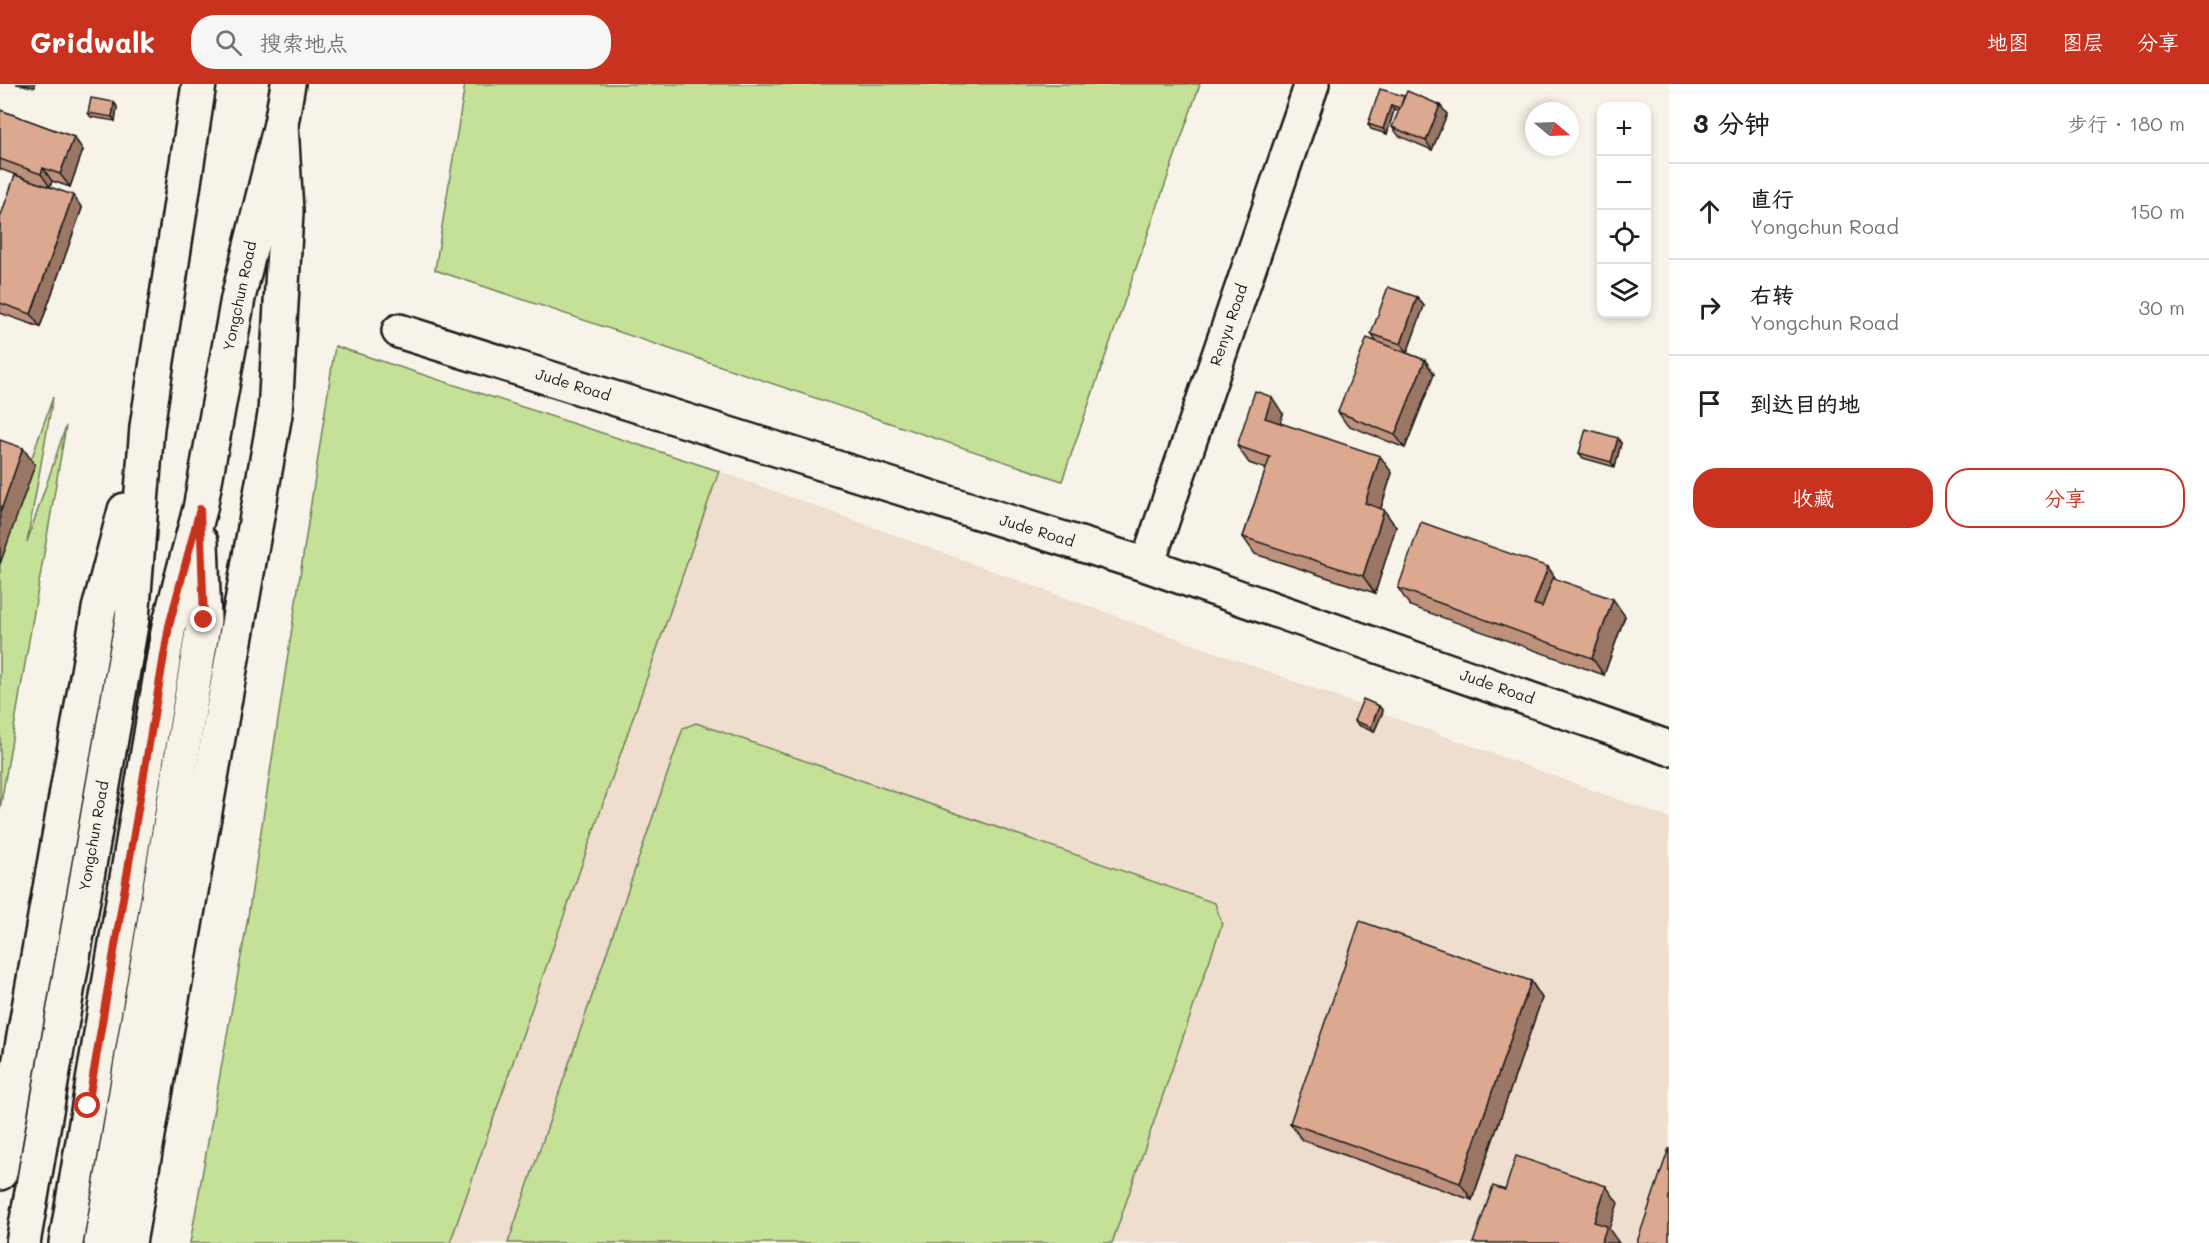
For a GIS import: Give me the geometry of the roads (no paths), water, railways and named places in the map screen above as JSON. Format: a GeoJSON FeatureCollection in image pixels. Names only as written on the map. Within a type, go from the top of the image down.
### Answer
{"type":"FeatureCollection","features":[{"type":"Feature","properties":{"kind":"main road","name":"Yongchun Road"},"geometry":{"type":"LineString","coordinates":[[23,1243],[132,619],[147,427],[199,84]]}},
{"type":"Feature","properties":{"kind":"main road","name":"Yongchun Road"},"geometry":{"type":"LineString","coordinates":[[66,1243],[169,626],[200,509],[237,298],[281,124],[288,84]]}},
{"type":"Feature","properties":{"kind":"main road","name":"Renyu Road"},"geometry":{"type":"LineString","coordinates":[[1147,565],[1312,84]]}},
{"type":"Feature","properties":{"kind":"main road"},"geometry":{"type":"LineString","coordinates":[[129,1243],[275,414],[286,212],[281,124]]}},
{"type":"Feature","properties":{"kind":"main road","name":"Jude Road"},"geometry":{"type":"LineString","coordinates":[[399,331],[1147,565],[1669,748]]}},
{"type":"Feature","properties":{"kind":"main road","name":"Yongchun Road"},"geometry":{"type":"LineString","coordinates":[[0,1173],[99,609],[147,427]]}},
{"type":"Feature","properties":{"kind":"main road","name":"Yongchun Road"},"geometry":{"type":"LineString","coordinates":[[101,1243],[204,620],[200,509]]}},
{"type":"Feature","properties":{"kind":"main road"},"geometry":{"type":"LineString","coordinates":[[0,1121],[18,1070]]}}]}
